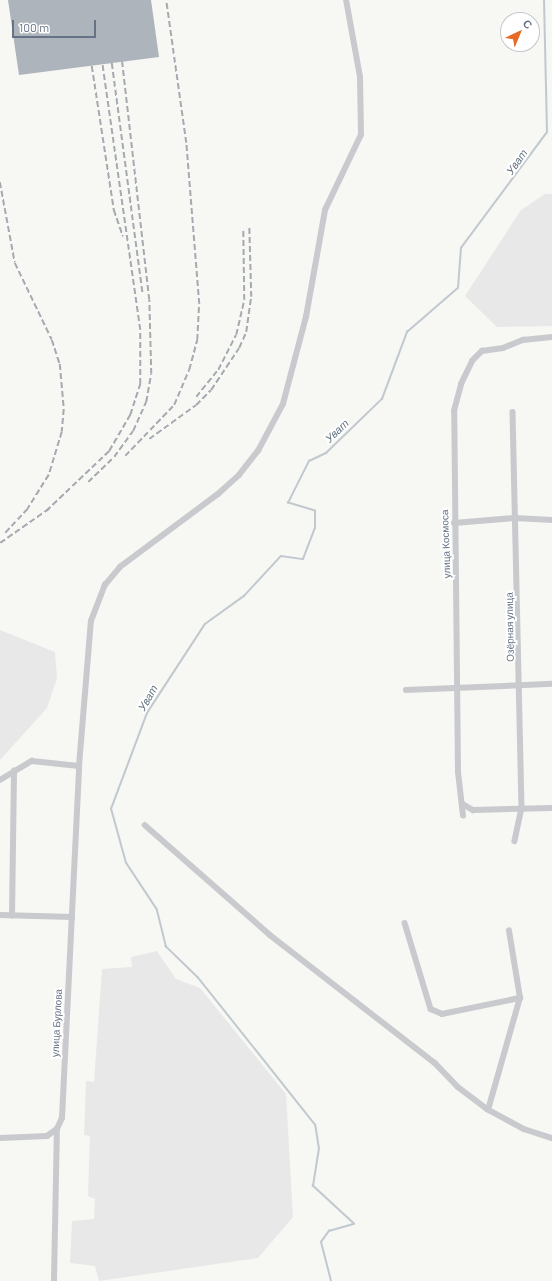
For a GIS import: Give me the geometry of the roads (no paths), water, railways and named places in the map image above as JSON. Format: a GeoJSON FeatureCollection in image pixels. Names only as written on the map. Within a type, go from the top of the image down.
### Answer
{"type":"FeatureCollection","features":[{"type":"Feature","properties":{"kind":"street","name":"улица Бурлова"},"geometry":{"type":"LineString","coordinates":[[54,1281],[57,1129],[62,1118],[79,766],[89,634],[96,603],[105,585],[120,567],[218,494],[239,475],[258,451],[283,404],[306,317],[325,210],[361,135],[360,77],[346,0]]}},
{"type":"Feature","properties":{"kind":"street","name":"улица Космоса"},"geometry":{"type":"LineString","coordinates":[[463,816],[458,772],[458,687],[454,523],[454,411],[457,394],[472,361],[482,351],[504,348],[522,340],[552,337]]}},
{"type":"Feature","properties":{"kind":"street","name":"Озёрная улица"},"geometry":{"type":"LineString","coordinates":[[513,412],[522,808],[515,841]]}},
{"type":"Feature","properties":{"kind":"street"},"geometry":{"type":"LineString","coordinates":[[454,523],[515,518],[552,520]]}},
{"type":"Feature","properties":{"kind":"street"},"geometry":{"type":"LineString","coordinates":[[406,690],[520,684],[552,684]]}},
{"type":"Feature","properties":{"kind":"street"},"geometry":{"type":"LineString","coordinates":[[0,780],[32,761],[79,766]]}},
{"type":"Feature","properties":{"kind":"street"},"geometry":{"type":"LineString","coordinates":[[12,916],[14,771]]}},
{"type":"Feature","properties":{"kind":"street"},"geometry":{"type":"LineString","coordinates":[[462,804],[473,810],[552,808]]}},
{"type":"Feature","properties":{"kind":"street"},"geometry":{"type":"LineString","coordinates":[[145,826],[270,935],[435,1062],[458,1087],[488,1110],[524,1129],[552,1138]]}},
{"type":"Feature","properties":{"kind":"street"},"geometry":{"type":"LineString","coordinates":[[0,915],[72,917]]}},
{"type":"Feature","properties":{"kind":"street"},"geometry":{"type":"LineString","coordinates":[[405,923],[431,1009],[442,1014],[520,998]]}},
{"type":"Feature","properties":{"kind":"street"},"geometry":{"type":"LineString","coordinates":[[488,1110],[520,998],[509,930]]}},
{"type":"Feature","properties":{"kind":"street"},"geometry":{"type":"LineString","coordinates":[[0,1138],[47,1136],[57,1129]]}},
{"type":"Feature","properties":{"kind":"waterway","name":"Уват"},"geometry":{"type":"LineString","coordinates":[[331,1281],[321,1242],[329,1231],[354,1224],[313,1186],[319,1149],[315,1125],[198,978],[166,947],[157,910],[126,863],[111,809],[147,713],[205,624],[244,596],[281,556],[303,559],[315,528],[315,511],[288,503],[309,461],[326,453],[382,399],[407,332],[458,288],[461,248],[547,132],[544,0]]}},
{"type":"Feature","properties":{"kind":"railway"},"geometry":{"type":"LineString","coordinates":[[125,456],[174,405],[189,370],[197,340],[199,304],[186,143],[166,0]]}},
{"type":"Feature","properties":{"kind":"railway"},"geometry":{"type":"LineString","coordinates":[[88,482],[114,457],[133,431],[146,402],[151,374],[149,300],[122,62]]}},
{"type":"Feature","properties":{"kind":"railway"},"geometry":{"type":"LineString","coordinates":[[112,63],[143,295]]}},
{"type":"Feature","properties":{"kind":"railway"},"geometry":{"type":"LineString","coordinates":[[46,511],[109,451],[130,415],[140,384],[140,330],[102,64]]}},
{"type":"Feature","properties":{"kind":"railway"},"geometry":{"type":"LineString","coordinates":[[92,66],[114,210],[123,236]]}},
{"type":"Feature","properties":{"kind":"railway"},"geometry":{"type":"LineString","coordinates":[[0,182],[15,263],[52,340],[60,364],[64,409],[62,432],[49,475],[28,509],[4,535]]}},
{"type":"Feature","properties":{"kind":"railway"},"geometry":{"type":"LineString","coordinates":[[149,439],[196,405],[211,390],[239,348],[246,332],[251,297],[249,226]]}},
{"type":"Feature","properties":{"kind":"railway"},"geometry":{"type":"LineString","coordinates":[[196,397],[218,370],[236,335],[244,300],[243,231]]}},
{"type":"Feature","properties":{"kind":"railway"},"geometry":{"type":"LineString","coordinates":[[0,543],[50,508]]}}]}
